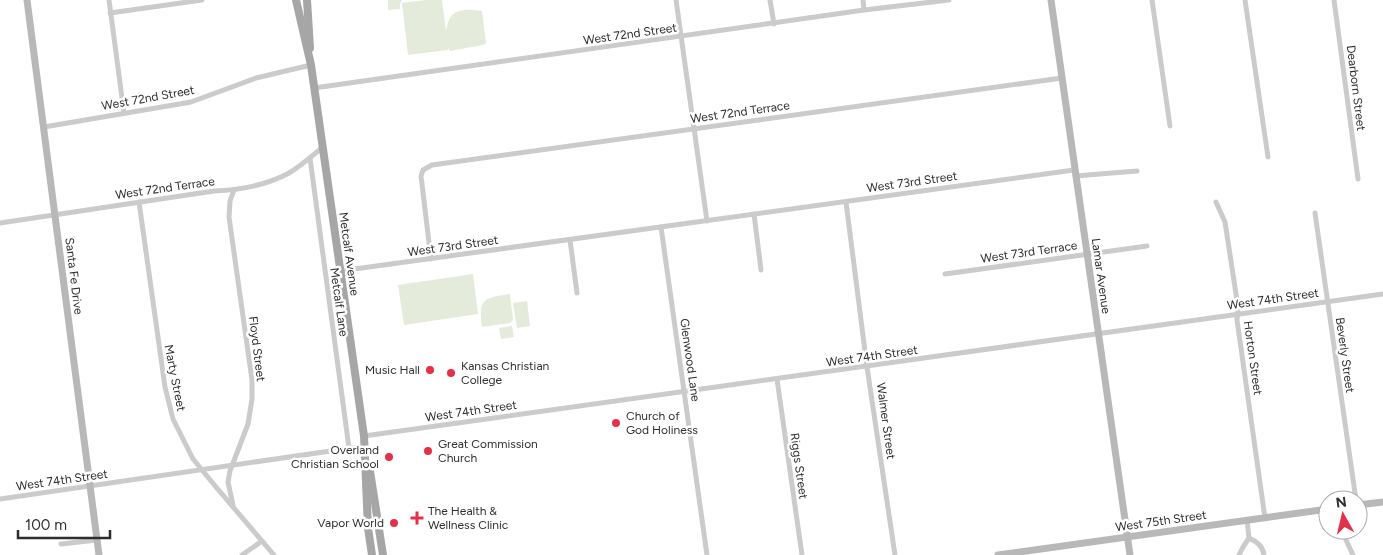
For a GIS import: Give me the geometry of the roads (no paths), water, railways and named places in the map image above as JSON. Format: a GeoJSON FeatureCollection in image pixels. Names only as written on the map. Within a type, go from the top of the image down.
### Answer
{"type":"FeatureCollection","features":[{"type":"Feature","properties":{"kind":"main road","name":"Metcalf Avenue"},"geometry":{"type":"LineString","coordinates":[[296,0],[311,65]]}},
{"type":"Feature","properties":{"kind":"main road","name":"Metcalf Avenue"},"geometry":{"type":"LineString","coordinates":[[307,0],[314,88],[364,436],[368,528],[372,555]]}},
{"type":"Feature","properties":{"kind":"main road","name":"Metcalf Avenue"},"geometry":{"type":"LineString","coordinates":[[365,446],[383,555]]}},
{"type":"Feature","properties":{"kind":"street","name":"Santa Fe Drive"},"geometry":{"type":"LineString","coordinates":[[27,0],[99,555]]}},
{"type":"Feature","properties":{"kind":"street"},"geometry":{"type":"LineString","coordinates":[[108,0],[124,113]]}},
{"type":"Feature","properties":{"kind":"street"},"geometry":{"type":"LineString","coordinates":[[110,13],[202,0]]}},
{"type":"Feature","properties":{"kind":"street"},"geometry":{"type":"LineString","coordinates":[[676,0],[707,221]]}},
{"type":"Feature","properties":{"kind":"street"},"geometry":{"type":"LineString","coordinates":[[770,0],[774,24]]}},
{"type":"Feature","properties":{"kind":"street"},"geometry":{"type":"LineString","coordinates":[[863,0],[864,10]]}},
{"type":"Feature","properties":{"kind":"street","name":"West 72nd Street"},"geometry":{"type":"LineString","coordinates":[[314,88],[864,10],[949,0]]}},
{"type":"Feature","properties":{"kind":"street","name":"Lamar Avenue"},"geometry":{"type":"LineString","coordinates":[[1051,0],[1130,555]]}},
{"type":"Feature","properties":{"kind":"street"},"geometry":{"type":"LineString","coordinates":[[1152,0],[1170,126]]}},
{"type":"Feature","properties":{"kind":"street"},"geometry":{"type":"LineString","coordinates":[[1245,0],[1268,157]]}},
{"type":"Feature","properties":{"kind":"street","name":"Dearborn Street"},"geometry":{"type":"LineString","coordinates":[[1334,0],[1358,179]]}},
{"type":"Feature","properties":{"kind":"street","name":"West 72nd Street"},"geometry":{"type":"LineString","coordinates":[[44,127],[191,102],[256,78],[311,65]]}},
{"type":"Feature","properties":{"kind":"street","name":"West 72nd Terrace"},"geometry":{"type":"LineString","coordinates":[[431,259],[421,173],[423,170],[436,164],[1062,78]]}},
{"type":"Feature","properties":{"kind":"street","name":"West 72nd Terrace"},"geometry":{"type":"LineString","coordinates":[[0,223],[138,202],[234,190],[279,178],[310,158],[323,147]]}},
{"type":"Feature","properties":{"kind":"street","name":"Metcalf Lane"},"geometry":{"type":"LineString","coordinates":[[310,158],[349,448]]}},
{"type":"Feature","properties":{"kind":"street","name":"West 73rd Street"},"geometry":{"type":"LineString","coordinates":[[340,271],[754,214],[1075,173],[1137,171]]}},
{"type":"Feature","properties":{"kind":"street","name":"Floyd Street"},"geometry":{"type":"LineString","coordinates":[[233,507],[228,482],[248,424],[252,399],[252,380],[229,217],[230,201],[234,190]]}},
{"type":"Feature","properties":{"kind":"street","name":"Marty Street"},"geometry":{"type":"LineString","coordinates":[[138,202],[167,400],[173,419],[180,436],[201,470],[274,555]]}},
{"type":"Feature","properties":{"kind":"street","name":"Walmer Street"},"geometry":{"type":"LineString","coordinates":[[846,202],[867,367],[895,555]]}},
{"type":"Feature","properties":{"kind":"street","name":"Horton Street"},"geometry":{"type":"LineString","coordinates":[[1216,202],[1225,222],[1265,518]]}},
{"type":"Feature","properties":{"kind":"street","name":"Beverly Street"},"geometry":{"type":"LineString","coordinates":[[1315,213],[1355,490]]}},
{"type":"Feature","properties":{"kind":"street"},"geometry":{"type":"LineString","coordinates":[[754,214],[761,270]]}},
{"type":"Feature","properties":{"kind":"street","name":"Glenwood Lane"},"geometry":{"type":"LineString","coordinates":[[661,227],[707,555]]}},
{"type":"Feature","properties":{"kind":"street"},"geometry":{"type":"LineString","coordinates":[[570,240],[577,293]]}},
{"type":"Feature","properties":{"kind":"street","name":"West 73rd Terrace"},"geometry":{"type":"LineString","coordinates":[[945,274],[1147,246]]}},
{"type":"Feature","properties":{"kind":"street","name":"West 74th Street"},"geometry":{"type":"LineString","coordinates":[[364,436],[1383,294]]}},
{"type":"Feature","properties":{"kind":"street","name":"Riggs Street"},"geometry":{"type":"LineString","coordinates":[[777,379],[802,555]]}},
{"type":"Feature","properties":{"kind":"street","name":"West 74th Street"},"geometry":{"type":"LineString","coordinates":[[0,499],[365,446]]}},
{"type":"Feature","properties":{"kind":"street"},"geometry":{"type":"LineString","coordinates":[[1368,504],[1383,502]]}},
{"type":"Feature","properties":{"kind":"street","name":"West 75th Street"},"geometry":{"type":"LineString","coordinates":[[998,555],[1318,510]]}},
{"type":"Feature","properties":{"kind":"street"},"geometry":{"type":"LineString","coordinates":[[1239,555],[1249,538],[1247,520]]}},
{"type":"Feature","properties":{"kind":"street"},"geometry":{"type":"LineString","coordinates":[[1249,538],[1262,548],[1264,555]]}},
{"type":"Feature","properties":{"kind":"street"},"geometry":{"type":"LineString","coordinates":[[61,544],[97,540]]}},
{"type":"Feature","properties":{"kind":"street"},"geometry":{"type":"LineString","coordinates":[[1347,540],[1353,555]]}},
{"type":"Feature","properties":{"kind":"street"},"geometry":{"type":"LineString","coordinates":[[242,555],[262,541]]}},
{"type":"Feature","properties":{"kind":"place","name":"Music Hall"},"geometry":{"type":"Point","coordinates":[430,370]}},
{"type":"Feature","properties":{"kind":"place","name":"Kansas Christian College"},"geometry":{"type":"Point","coordinates":[451,373]}},
{"type":"Feature","properties":{"kind":"place","name":"Church of God Holiness"},"geometry":{"type":"Point","coordinates":[616,423]}},
{"type":"Feature","properties":{"kind":"place","name":"Great Commission Church"},"geometry":{"type":"Point","coordinates":[428,451]}},
{"type":"Feature","properties":{"kind":"place","name":"Overland Christian School"},"geometry":{"type":"Point","coordinates":[389,457]}},
{"type":"Feature","properties":{"kind":"place","name":"The Health & Wellness Clinic"},"geometry":{"type":"Point","coordinates":[417,518]}},
{"type":"Feature","properties":{"kind":"place","name":"Vapor World"},"geometry":{"type":"Point","coordinates":[394,523]}}]}
